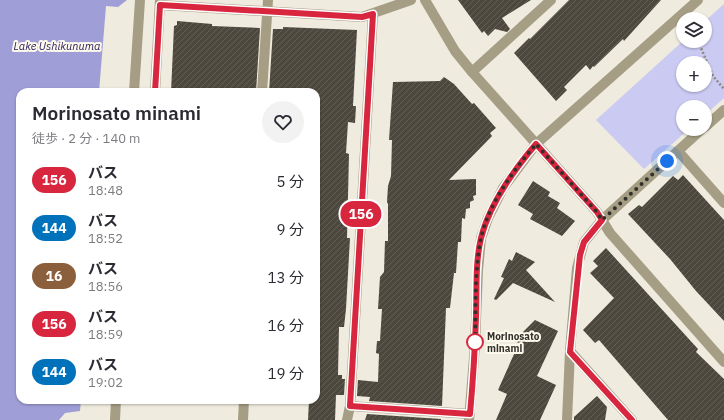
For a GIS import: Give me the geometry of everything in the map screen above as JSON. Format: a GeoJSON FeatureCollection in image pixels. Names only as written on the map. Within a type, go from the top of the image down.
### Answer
{"type":"FeatureCollection","features":[{"type":"Feature","properties":{"kind":"street"},"geometry":{"type":"LineString","coordinates":[[134,88],[140,0]]}},
{"type":"Feature","properties":{"kind":"street"},"geometry":{"type":"LineString","coordinates":[[262,88],[268,0]]}},
{"type":"Feature","properties":{"kind":"street"},"geometry":{"type":"LineString","coordinates":[[155,88],[160,2],[267,12],[362,17],[411,0]]}},
{"type":"Feature","properties":{"kind":"street"},"geometry":{"type":"LineString","coordinates":[[425,0],[455,51],[472,72],[597,212],[610,234],[724,362]]}},
{"type":"Feature","properties":{"kind":"street"},"geometry":{"type":"LineString","coordinates":[[472,72],[551,0]]}},
{"type":"Feature","properties":{"kind":"street"},"geometry":{"type":"LineString","coordinates":[[350,406],[469,417],[481,238],[488,218],[503,188],[536,144],[698,0]]}},
{"type":"Feature","properties":{"kind":"street"},"geometry":{"type":"LineString","coordinates":[[347,420],[350,406],[373,14]]}},
{"type":"Feature","properties":{"kind":"street"},"geometry":{"type":"LineString","coordinates":[[712,120],[724,110]]}},
{"type":"Feature","properties":{"kind":"street"},"geometry":{"type":"LineString","coordinates":[[567,420],[570,352],[580,255],[584,242],[602,220],[694,136]]}},
{"type":"Feature","properties":{"kind":"street"},"geometry":{"type":"LineString","coordinates":[[678,151],[724,203]]}},
{"type":"Feature","properties":{"kind":"street"},"geometry":{"type":"LineString","coordinates":[[570,352],[632,420]]}},
{"type":"Feature","properties":{"kind":"street"},"geometry":{"type":"LineString","coordinates":[[115,420],[116,404]]}},
{"type":"Feature","properties":{"kind":"street"},"geometry":{"type":"LineString","coordinates":[[243,420],[244,404]]}},
{"type":"Feature","properties":{"kind":"path"},"geometry":{"type":"LineString","coordinates":[[701,48],[713,76],[724,89]]}},
{"type":"Feature","properties":{"kind":"shaded area"},"geometry":{"type":"Polygon","coordinates":[[[724,4],[724,98],[712,109],[712,100],[676,100],[676,136],[681,136],[644,169],[596,120],[676,47],[712,48],[712,15],[724,4]]]}},
{"type":"Feature","properties":{"kind":"water","name":"Lake Ushikunuma"},"geometry":{"type":"Polygon","coordinates":[[[0,0],[127,0],[118,7],[106,6],[99,88],[16,88],[16,404],[81,404],[80,411],[65,413],[59,420],[0,420],[0,0]]]}},
{"type":"Feature","properties":{"kind":"building"},"geometry":{"type":"Polygon","coordinates":[[[458,0],[531,0],[502,18],[510,29],[507,32],[495,29],[488,36],[484,31],[482,33],[458,0]]]}},
{"type":"Feature","properties":{"kind":"building"},"geometry":{"type":"Polygon","coordinates":[[[569,0],[661,0],[624,41],[623,39],[594,67],[593,66],[590,70],[586,65],[564,87],[567,90],[556,101],[514,53],[569,0]]]}},
{"type":"Feature","properties":{"kind":"building"},"geometry":{"type":"Polygon","coordinates":[[[177,21],[212,24],[212,26],[260,28],[256,88],[171,88],[174,26],[177,25],[177,21]]]}},
{"type":"Feature","properties":{"kind":"building"},"geometry":{"type":"Polygon","coordinates":[[[283,27],[357,30],[353,106],[356,106],[355,123],[348,122],[346,153],[349,154],[347,238],[350,238],[346,309],[344,327],[339,327],[338,375],[342,375],[342,379],[345,379],[344,395],[336,395],[335,420],[308,420],[309,404],[320,404],[320,88],[269,88],[273,29],[283,29],[283,27]]]}},
{"type":"Feature","properties":{"kind":"building"},"geometry":{"type":"Polygon","coordinates":[[[444,77],[454,84],[472,104],[474,103],[496,128],[490,133],[492,136],[449,180],[476,179],[476,195],[473,196],[474,200],[470,202],[470,208],[466,209],[465,219],[462,218],[461,242],[458,242],[456,273],[454,273],[450,308],[446,308],[442,406],[369,401],[370,397],[357,396],[358,380],[378,382],[379,354],[376,353],[377,341],[380,341],[382,309],[378,309],[380,277],[384,272],[385,241],[388,241],[387,202],[388,186],[391,176],[392,140],[389,140],[393,82],[440,81],[444,77]]]}},
{"type":"Feature","properties":{"kind":"building"},"geometry":{"type":"Polygon","coordinates":[[[683,175],[724,220],[724,321],[696,291],[670,259],[628,214],[639,205],[642,207],[673,176],[678,180],[683,175]]]}},
{"type":"Feature","properties":{"kind":"building"},"geometry":{"type":"Polygon","coordinates":[[[533,181],[550,192],[548,196],[560,203],[557,208],[575,221],[562,236],[530,219],[533,214],[518,205],[533,181]]]}},
{"type":"Feature","properties":{"kind":"building"},"geometry":{"type":"Polygon","coordinates":[[[606,248],[698,349],[696,352],[724,379],[724,420],[668,420],[599,340],[595,343],[583,330],[614,298],[590,273],[598,266],[593,261],[606,248]]]}},
{"type":"Feature","properties":{"kind":"building"},"geometry":{"type":"Polygon","coordinates":[[[516,252],[535,262],[526,270],[555,302],[513,283],[496,300],[494,299],[504,278],[501,277],[509,259],[512,261],[516,252]]]}},
{"type":"Feature","properties":{"kind":"building"},"geometry":{"type":"Polygon","coordinates":[[[535,320],[558,331],[537,376],[556,385],[540,420],[496,420],[507,394],[498,390],[519,343],[514,341],[535,320]]]}},
{"type":"Feature","properties":{"kind":"building"},"geometry":{"type":"Polygon","coordinates":[[[597,396],[607,407],[605,420],[574,420],[574,417],[597,396]]]}},
{"type":"Feature","properties":{"kind":"building"},"geometry":{"type":"Polygon","coordinates":[[[367,414],[441,419],[441,420],[365,420],[367,414]]]}},
{"type":"Feature","properties":{"kind":"bus line","name":"156"},"geometry":{"type":"LineString","coordinates":[[155,88],[160,5],[362,17],[373,14],[350,406],[470,414],[481,238],[488,218],[503,188],[520,163],[536,144],[597,212],[602,220],[584,242],[580,255],[577,268],[570,352],[632,420]]}},
{"type":"Feature","properties":{"kind":"place","name":"Morinosato minami"},"geometry":{"type":"Point","coordinates":[475,342]}},
{"type":"Feature","properties":{"kind":"route"},"geometry":{"type":"LineString","coordinates":[[475,342],[475,345],[478,270],[481,238],[488,218],[503,188],[520,163],[536,144],[597,212],[602,220],[667,161]]}}]}
